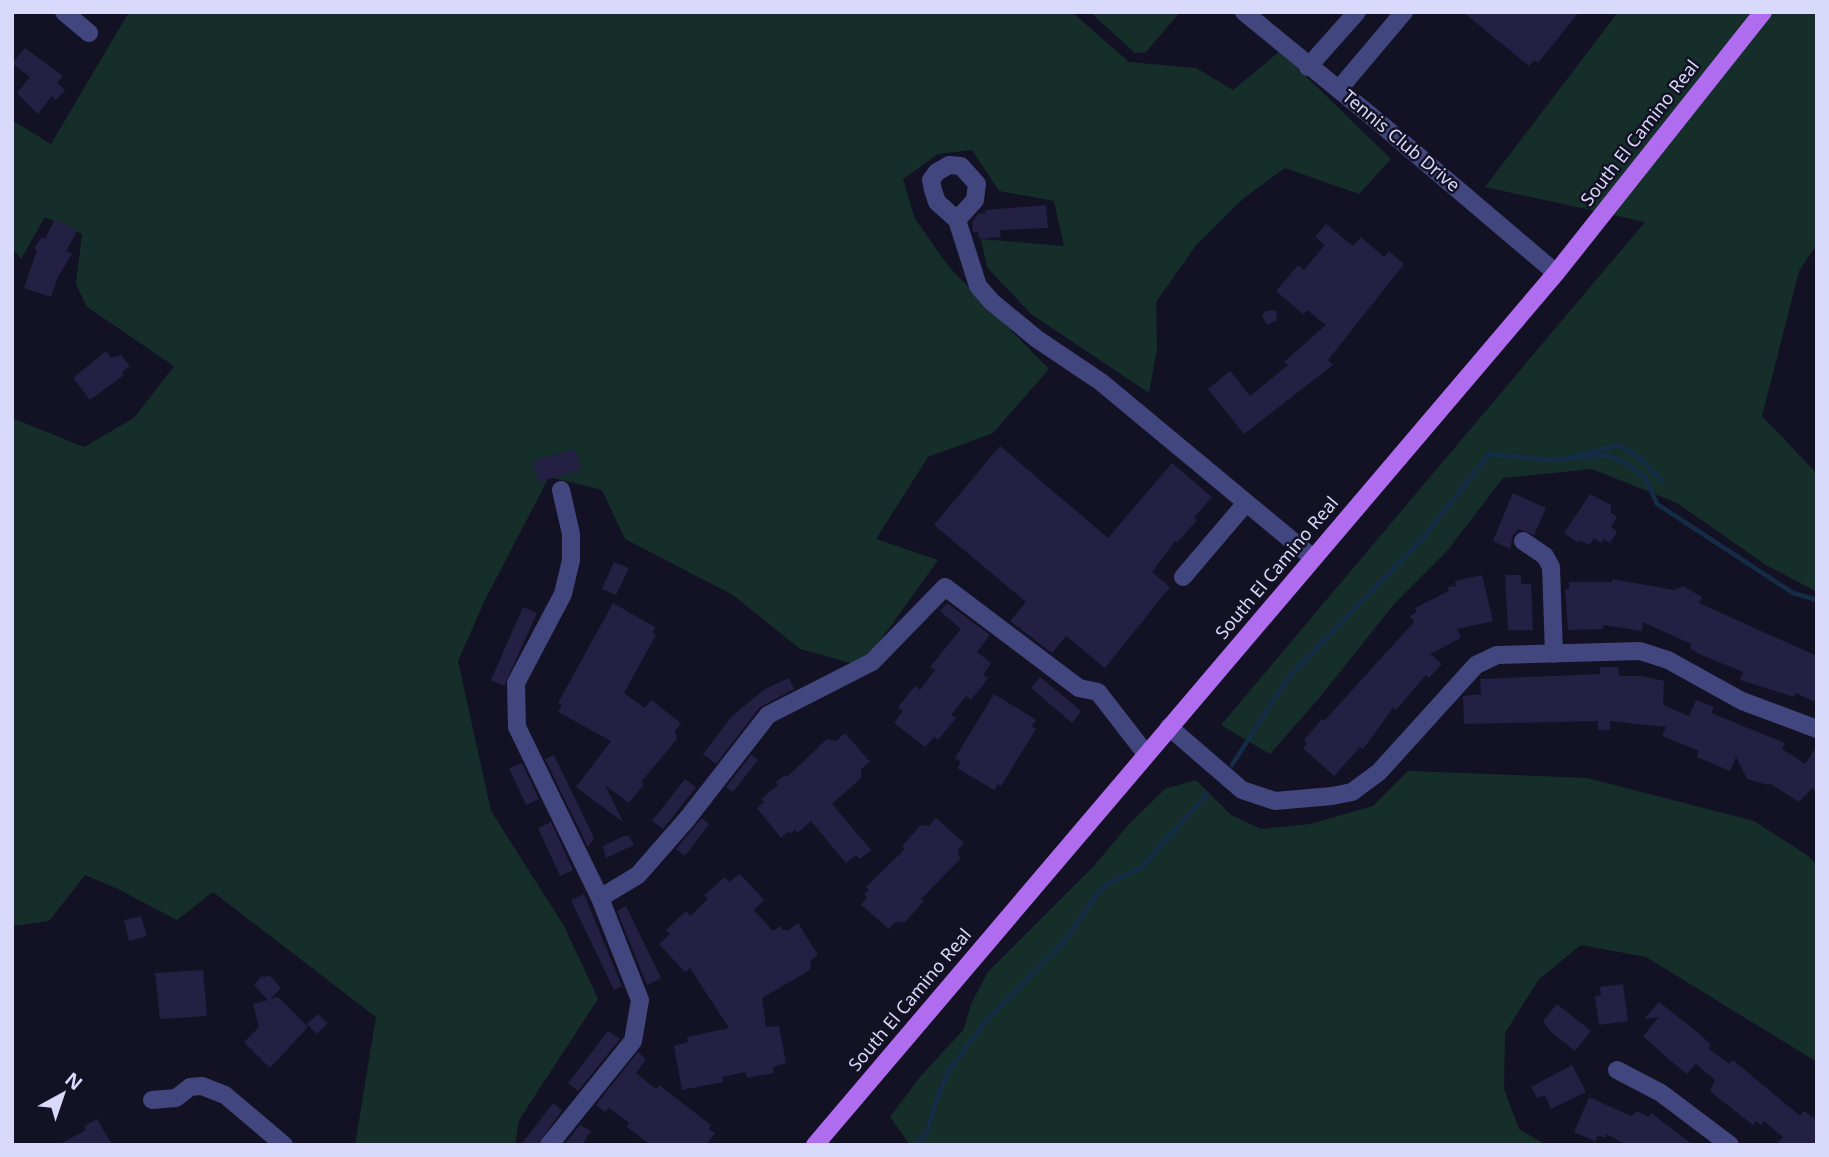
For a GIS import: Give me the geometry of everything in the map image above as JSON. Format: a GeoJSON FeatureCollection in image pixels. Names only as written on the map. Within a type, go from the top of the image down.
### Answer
{"type":"FeatureCollection","features":[{"type":"Feature","properties":{"kind":"main road","name":"South El Camino Real"},"geometry":{"type":"LineString","coordinates":[[816,1145],[1556,273],[1763,12]]}},
{"type":"Feature","properties":{"kind":"street"},"geometry":{"type":"LineString","coordinates":[[64,12],[89,33]]}},
{"type":"Feature","properties":{"kind":"street","name":"Tennis Club Drive"},"geometry":{"type":"LineString","coordinates":[[1244,12],[1556,273]]}},
{"type":"Feature","properties":{"kind":"street"},"geometry":{"type":"LineString","coordinates":[[1308,67],[1357,12]]}},
{"type":"Feature","properties":{"kind":"street"},"geometry":{"type":"LineString","coordinates":[[1339,89],[1404,12]]}},
{"type":"Feature","properties":{"kind":"street"},"geometry":{"type":"LineString","coordinates":[[957,220],[978,286],[992,302],[1037,339],[1101,382],[1313,558]]}},
{"type":"Feature","properties":{"kind":"street"},"geometry":{"type":"LineString","coordinates":[[549,1145],[633,1041],[640,1000],[600,898],[517,727],[516,683],[563,594],[571,560],[571,534],[561,490]]}},
{"type":"Feature","properties":{"kind":"street"},"geometry":{"type":"LineString","coordinates":[[1183,577],[1246,503]]}},
{"type":"Feature","properties":{"kind":"street"},"geometry":{"type":"LineString","coordinates":[[1523,541],[1545,556],[1551,567],[1554,654]]}},
{"type":"Feature","properties":{"kind":"street"},"geometry":{"type":"LineString","coordinates":[[600,898],[638,875],[688,818],[768,715],[872,662],[945,587],[1079,688],[1098,692],[1146,754]]}},
{"type":"Feature","properties":{"kind":"street"},"geometry":{"type":"LineString","coordinates":[[1169,727],[1242,790],[1275,801],[1332,796],[1352,792],[1379,772],[1476,665],[1497,655],[1640,651],[1668,660],[1741,701],[1817,729]]}},
{"type":"Feature","properties":{"kind":"street"},"geometry":{"type":"LineString","coordinates":[[1617,1070],[1661,1093],[1730,1145]]}},
{"type":"Feature","properties":{"kind":"street"},"geometry":{"type":"LineString","coordinates":[[152,1100],[176,1098],[190,1087],[202,1086],[225,1095],[284,1145]]}},
{"type":"Feature","properties":{"kind":"green space"},"geometry":{"type":"Polygon","coordinates":[[[129,12],[1072,12],[1129,62],[1196,68],[1233,90],[1280,51],[1391,159],[1359,194],[1285,168],[1244,198],[1197,244],[1156,302],[1157,349],[1149,393],[1031,314],[987,267],[981,239],[1064,246],[1054,201],[999,191],[972,150],[938,154],[903,179],[915,219],[949,267],[1049,369],[993,433],[928,457],[876,539],[938,560],[862,666],[800,649],[733,595],[625,539],[602,490],[549,477],[485,600],[458,661],[491,811],[564,926],[598,999],[519,1120],[515,1145],[355,1145],[376,1017],[213,892],[177,920],[85,875],[49,921],[12,926],[12,418],[84,447],[134,418],[174,366],[87,307],[76,284],[82,234],[45,217],[21,259],[12,248],[12,120],[51,144],[129,12]]]}},
{"type":"Feature","properties":{"kind":"green space"},"geometry":{"type":"Polygon","coordinates":[[[1090,12],[1180,12],[1146,52],[1135,53],[1090,12]]]}},
{"type":"Feature","properties":{"kind":"green space"},"geometry":{"type":"Polygon","coordinates":[[[1618,12],[1817,12],[1817,244],[1799,271],[1762,416],[1817,474],[1817,592],[1766,565],[1677,503],[1592,469],[1503,478],[1447,551],[1394,604],[1320,697],[1270,754],[1221,725],[1645,222],[1485,187],[1618,12]]]}},
{"type":"Feature","properties":{"kind":"green space"},"geometry":{"type":"Polygon","coordinates":[[[1408,771],[1587,778],[1754,821],[1807,855],[1817,865],[1817,1062],[1646,957],[1581,945],[1539,979],[1505,1033],[1504,1089],[1519,1129],[1546,1145],[910,1145],[890,1117],[920,1077],[964,1029],[971,1004],[988,972],[1094,866],[1129,824],[1165,789],[1196,780],[1231,815],[1261,829],[1310,824],[1373,806],[1408,771]]]}},
{"type":"Feature","properties":{"kind":"building"},"geometry":{"type":"Polygon","coordinates":[[[1463,12],[1579,12],[1538,63],[1534,60],[1529,66],[1463,12]]]}},
{"type":"Feature","properties":{"kind":"building"},"geometry":{"type":"Polygon","coordinates":[[[25,48],[63,76],[57,83],[65,90],[56,100],[52,96],[38,114],[17,93],[30,77],[12,63],[25,48]]]}},
{"type":"Feature","properties":{"kind":"building"},"geometry":{"type":"Polygon","coordinates":[[[1046,205],[1048,228],[1000,230],[1001,237],[979,239],[978,232],[973,232],[972,222],[978,214],[986,213],[985,210],[1046,205]]]}},
{"type":"Feature","properties":{"kind":"building"},"geometry":{"type":"Polygon","coordinates":[[[55,219],[77,231],[66,251],[72,254],[58,277],[51,297],[24,288],[37,250],[34,248],[42,237],[45,239],[55,219]]]}},
{"type":"Feature","properties":{"kind":"building"},"geometry":{"type":"Polygon","coordinates":[[[1326,224],[1353,246],[1361,237],[1384,257],[1389,251],[1404,264],[1328,360],[1333,365],[1244,434],[1208,389],[1230,371],[1250,396],[1288,365],[1284,362],[1326,325],[1307,310],[1303,314],[1276,291],[1298,265],[1304,270],[1325,245],[1315,237],[1326,224]]]}},
{"type":"Feature","properties":{"kind":"building"},"geometry":{"type":"Polygon","coordinates":[[[1276,310],[1277,320],[1267,325],[1262,315],[1266,311],[1276,310]]]}},
{"type":"Feature","properties":{"kind":"building"},"geometry":{"type":"Polygon","coordinates":[[[106,351],[111,358],[121,355],[130,366],[122,372],[124,375],[90,400],[73,378],[106,351]]]}},
{"type":"Feature","properties":{"kind":"building"},"geometry":{"type":"Polygon","coordinates":[[[1000,446],[1108,538],[1172,463],[1212,497],[1194,518],[1197,520],[1177,543],[1175,541],[1152,572],[1170,587],[1105,668],[1066,636],[1052,653],[1010,621],[1026,602],[934,525],[1000,446]]]}},
{"type":"Feature","properties":{"kind":"building"},"geometry":{"type":"Polygon","coordinates":[[[575,449],[581,470],[539,482],[533,461],[575,449]]]}},
{"type":"Feature","properties":{"kind":"building"},"geometry":{"type":"Polygon","coordinates":[[[1513,493],[1546,508],[1534,535],[1519,529],[1513,535],[1510,549],[1493,541],[1513,493]]]}},
{"type":"Feature","properties":{"kind":"building"},"geometry":{"type":"Polygon","coordinates":[[[1590,494],[1611,505],[1611,513],[1617,517],[1611,527],[1617,532],[1610,543],[1604,539],[1601,543],[1594,538],[1589,545],[1580,540],[1578,543],[1564,533],[1590,494]]]}},
{"type":"Feature","properties":{"kind":"building"},"geometry":{"type":"Polygon","coordinates":[[[614,562],[629,568],[616,595],[602,589],[614,562]]]}},
{"type":"Feature","properties":{"kind":"building"},"geometry":{"type":"Polygon","coordinates":[[[1482,575],[1493,621],[1457,629],[1461,638],[1430,654],[1442,664],[1429,678],[1426,675],[1396,710],[1393,708],[1363,749],[1360,747],[1334,776],[1303,748],[1307,743],[1304,740],[1414,622],[1410,616],[1417,612],[1415,608],[1449,591],[1448,587],[1456,586],[1455,581],[1482,575]]]}},
{"type":"Feature","properties":{"kind":"building"},"geometry":{"type":"Polygon","coordinates":[[[1505,575],[1521,575],[1521,584],[1531,584],[1533,630],[1508,630],[1505,575]]]}},
{"type":"Feature","properties":{"kind":"building"},"geometry":{"type":"Polygon","coordinates":[[[1612,579],[1674,590],[1683,586],[1702,597],[1699,603],[1817,656],[1817,703],[1796,693],[1794,697],[1740,680],[1743,672],[1699,654],[1690,648],[1691,644],[1643,622],[1642,631],[1603,625],[1603,629],[1568,630],[1565,589],[1569,589],[1569,582],[1612,582],[1612,579]]]}},
{"type":"Feature","properties":{"kind":"building"},"geometry":{"type":"Polygon","coordinates":[[[613,603],[655,627],[652,633],[656,635],[624,693],[645,708],[651,700],[681,723],[675,731],[677,739],[641,782],[644,784],[629,803],[605,785],[623,822],[576,787],[611,741],[558,712],[562,705],[558,703],[613,603]]]}},
{"type":"Feature","properties":{"kind":"building"},"geometry":{"type":"Polygon","coordinates":[[[947,603],[990,635],[977,652],[991,663],[983,675],[988,678],[971,700],[966,696],[951,715],[956,718],[938,740],[934,737],[925,747],[894,723],[903,711],[898,707],[915,686],[920,690],[935,670],[930,667],[961,629],[940,611],[947,603]]]}},
{"type":"Feature","properties":{"kind":"building"},"geometry":{"type":"Polygon","coordinates":[[[523,607],[537,613],[504,686],[491,680],[523,607]]]}},
{"type":"Feature","properties":{"kind":"building"},"geometry":{"type":"Polygon","coordinates":[[[1600,667],[1618,667],[1619,676],[1643,676],[1664,681],[1663,705],[1689,716],[1696,700],[1714,707],[1711,713],[1785,743],[1782,749],[1805,764],[1817,746],[1817,792],[1812,788],[1799,802],[1769,783],[1768,785],[1747,779],[1736,757],[1730,771],[1697,757],[1699,751],[1662,736],[1666,727],[1610,721],[1610,730],[1598,730],[1598,721],[1464,724],[1463,696],[1481,694],[1480,679],[1600,674],[1600,667]]]}},
{"type":"Feature","properties":{"kind":"building"},"geometry":{"type":"Polygon","coordinates":[[[1040,677],[1081,711],[1072,723],[1031,688],[1040,677]]]}},
{"type":"Feature","properties":{"kind":"building"},"geometry":{"type":"Polygon","coordinates":[[[789,678],[794,689],[759,708],[716,764],[703,754],[732,716],[765,689],[789,678]]]}},
{"type":"Feature","properties":{"kind":"building"},"geometry":{"type":"Polygon","coordinates":[[[994,694],[1036,720],[1032,726],[1036,729],[1001,786],[998,784],[994,790],[957,768],[961,762],[955,758],[994,694]]]}},
{"type":"Feature","properties":{"kind":"building"},"geometry":{"type":"Polygon","coordinates":[[[845,733],[870,762],[861,769],[861,778],[832,804],[871,850],[860,859],[856,855],[846,863],[811,821],[798,833],[795,830],[790,834],[789,831],[781,838],[757,808],[764,802],[761,799],[778,785],[776,782],[785,775],[787,777],[827,739],[836,741],[845,733]]]}},
{"type":"Feature","properties":{"kind":"building"},"geometry":{"type":"Polygon","coordinates":[[[554,755],[594,838],[588,847],[545,759],[554,755]]]}},
{"type":"Feature","properties":{"kind":"building"},"geometry":{"type":"Polygon","coordinates":[[[751,755],[758,760],[733,792],[726,787],[751,755]]]}},
{"type":"Feature","properties":{"kind":"building"},"geometry":{"type":"Polygon","coordinates":[[[522,763],[539,799],[526,805],[509,768],[522,763]]]}},
{"type":"Feature","properties":{"kind":"building"},"geometry":{"type":"Polygon","coordinates":[[[685,779],[696,787],[663,829],[652,821],[685,779]]]}},
{"type":"Feature","properties":{"kind":"building"},"geometry":{"type":"Polygon","coordinates":[[[702,818],[709,824],[685,856],[676,849],[702,818]]]}},
{"type":"Feature","properties":{"kind":"building"},"geometry":{"type":"Polygon","coordinates":[[[936,818],[964,843],[958,850],[960,859],[921,899],[924,901],[905,922],[895,922],[889,929],[861,905],[867,897],[864,894],[869,890],[866,887],[905,849],[902,846],[921,825],[929,826],[936,818]]]}},
{"type":"Feature","properties":{"kind":"building"},"geometry":{"type":"Polygon","coordinates":[[[551,822],[573,870],[560,876],[538,828],[551,822]]]}},
{"type":"Feature","properties":{"kind":"building"},"geometry":{"type":"Polygon","coordinates":[[[629,836],[634,845],[606,858],[603,846],[629,836]]]}},
{"type":"Feature","properties":{"kind":"building"},"geometry":{"type":"Polygon","coordinates":[[[740,874],[764,900],[754,910],[773,931],[780,926],[783,930],[789,930],[798,923],[818,955],[811,960],[810,970],[762,998],[766,1027],[779,1026],[786,1063],[773,1067],[774,1073],[747,1078],[745,1072],[722,1077],[723,1082],[682,1090],[674,1046],[688,1042],[687,1037],[729,1028],[690,968],[685,972],[659,944],[670,934],[666,930],[686,911],[690,916],[708,899],[704,895],[725,877],[729,882],[740,874]]]}},
{"type":"Feature","properties":{"kind":"building"},"geometry":{"type":"Polygon","coordinates":[[[584,894],[622,986],[614,990],[571,900],[584,894]]]}},
{"type":"Feature","properties":{"kind":"building"},"geometry":{"type":"Polygon","coordinates":[[[626,906],[661,978],[647,985],[617,911],[626,906]]]}},
{"type":"Feature","properties":{"kind":"building"},"geometry":{"type":"Polygon","coordinates":[[[141,916],[147,936],[129,941],[124,920],[141,916]]]}},
{"type":"Feature","properties":{"kind":"building"},"geometry":{"type":"Polygon","coordinates":[[[203,970],[207,1016],[160,1019],[155,973],[203,970]]]}},
{"type":"Feature","properties":{"kind":"building"},"geometry":{"type":"Polygon","coordinates":[[[270,976],[281,988],[270,999],[278,997],[308,1027],[270,1068],[244,1042],[259,1027],[253,1004],[268,1000],[254,985],[261,977],[270,976]]]}},
{"type":"Feature","properties":{"kind":"building"},"geometry":{"type":"Polygon","coordinates":[[[1623,984],[1628,1021],[1599,1025],[1595,996],[1601,995],[1600,987],[1623,984]]]}},
{"type":"Feature","properties":{"kind":"building"},"geometry":{"type":"Polygon","coordinates":[[[1659,1002],[1701,1035],[1711,1045],[1708,1048],[1729,1064],[1733,1060],[1800,1116],[1804,1111],[1817,1120],[1817,1145],[1776,1145],[1783,1137],[1764,1121],[1761,1125],[1756,1121],[1753,1125],[1710,1091],[1715,1080],[1696,1064],[1687,1074],[1666,1057],[1643,1036],[1659,1017],[1644,1019],[1659,1002]]]}},
{"type":"Feature","properties":{"kind":"building"},"geometry":{"type":"Polygon","coordinates":[[[1557,1004],[1591,1031],[1575,1051],[1551,1032],[1543,1021],[1557,1004]]]}},
{"type":"Feature","properties":{"kind":"building"},"geometry":{"type":"Polygon","coordinates":[[[318,1014],[328,1023],[317,1034],[307,1024],[318,1014]]]}},
{"type":"Feature","properties":{"kind":"building"},"geometry":{"type":"Polygon","coordinates":[[[608,1031],[620,1039],[578,1091],[568,1083],[608,1031]]]}},
{"type":"Feature","properties":{"kind":"building"},"geometry":{"type":"Polygon","coordinates":[[[638,1052],[646,1059],[636,1073],[656,1089],[659,1085],[711,1125],[709,1129],[715,1133],[706,1145],[651,1145],[627,1127],[629,1123],[609,1108],[605,1112],[596,1105],[638,1052]]]}},
{"type":"Feature","properties":{"kind":"building"},"geometry":{"type":"Polygon","coordinates":[[[1572,1065],[1586,1092],[1551,1109],[1545,1095],[1537,1098],[1531,1087],[1572,1065]]]}},
{"type":"Feature","properties":{"kind":"building"},"geometry":{"type":"Polygon","coordinates":[[[1589,1097],[1631,1116],[1637,1111],[1649,1117],[1651,1113],[1693,1145],[1627,1145],[1606,1134],[1605,1138],[1598,1135],[1595,1141],[1574,1132],[1589,1097]]]}},
{"type":"Feature","properties":{"kind":"building"},"geometry":{"type":"Polygon","coordinates":[[[553,1103],[562,1110],[538,1145],[521,1145],[553,1103]]]}},
{"type":"Feature","properties":{"kind":"building"},"geometry":{"type":"Polygon","coordinates":[[[97,1119],[112,1145],[58,1145],[86,1130],[84,1126],[97,1119]]]}},
{"type":"Feature","properties":{"kind":"building"},"geometry":{"type":"Polygon","coordinates":[[[580,1125],[591,1131],[582,1145],[564,1145],[580,1125]]]}},
{"type":"Feature","properties":{"kind":"waterway"},"geometry":{"type":"LineString","coordinates":[[1576,456],[1619,445],[1642,460],[1663,481]]}},
{"type":"Feature","properties":{"kind":"waterway"},"geometry":{"type":"LineString","coordinates":[[1232,765],[1288,678],[1424,537],[1489,454],[1550,460],[1606,455],[1627,464],[1645,477],[1657,504],[1793,593],[1817,600]]}},
{"type":"Feature","properties":{"kind":"waterway"},"geometry":{"type":"LineString","coordinates":[[915,1145],[927,1132],[939,1092],[950,1069],[985,1022],[1063,943],[1097,894],[1107,884],[1140,869],[1207,794]]}}]}
